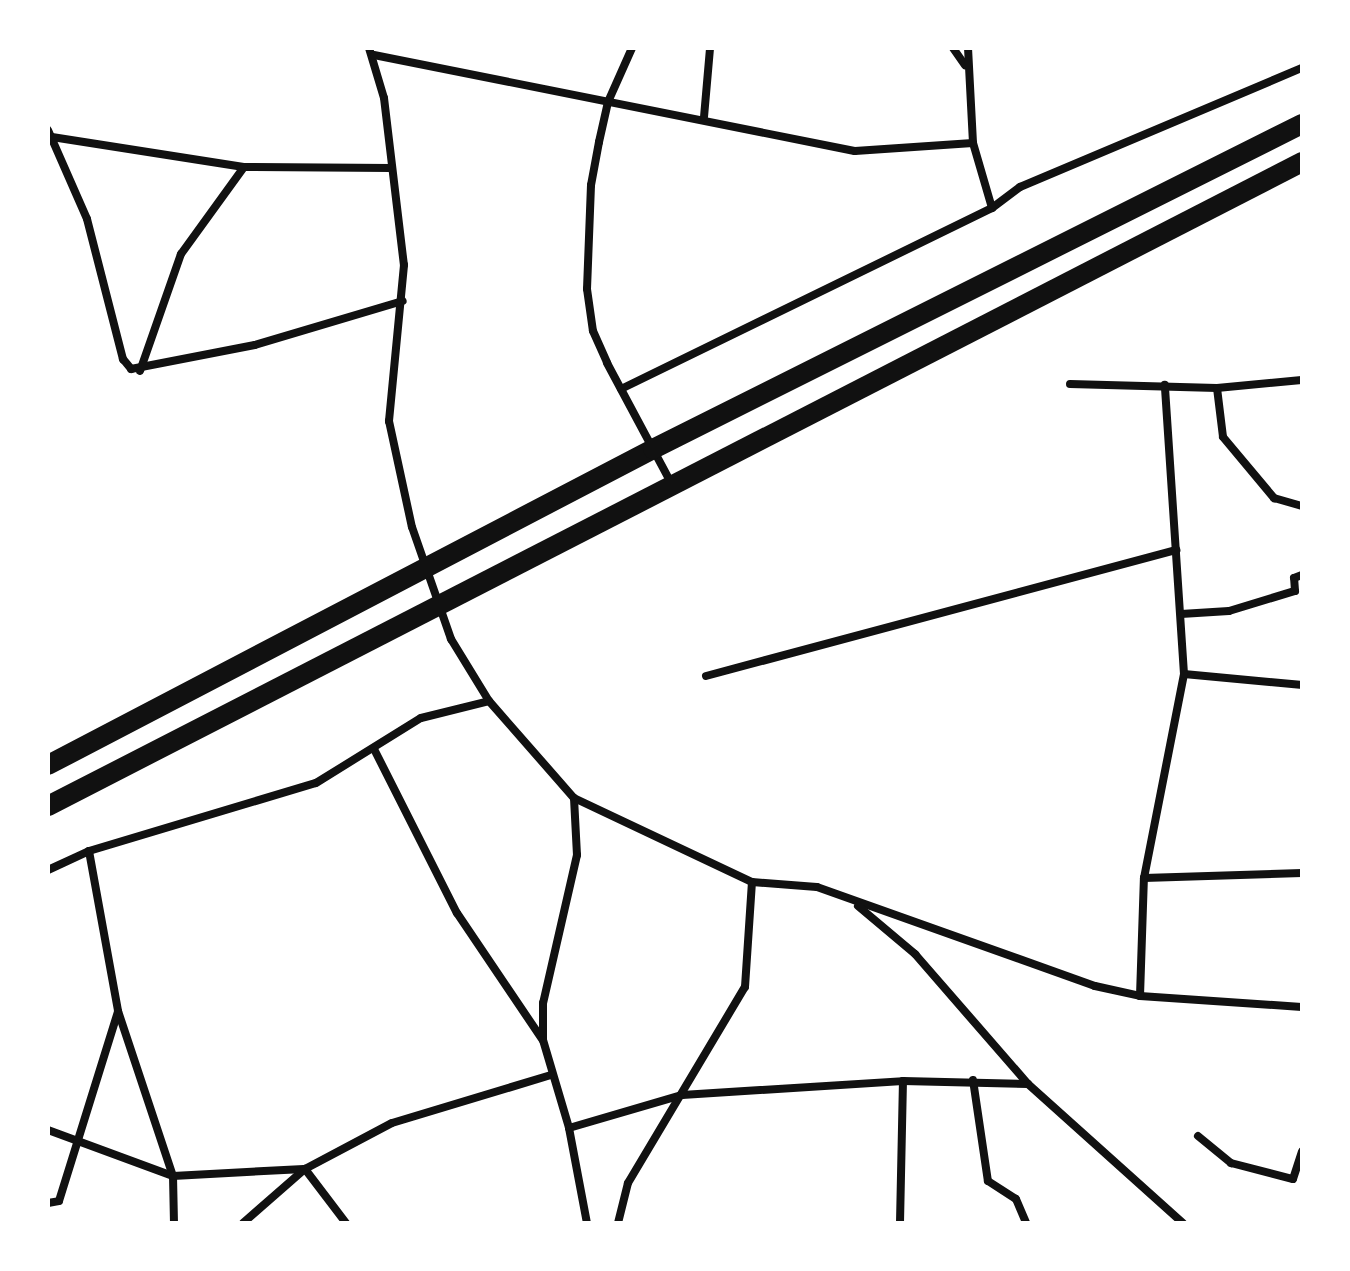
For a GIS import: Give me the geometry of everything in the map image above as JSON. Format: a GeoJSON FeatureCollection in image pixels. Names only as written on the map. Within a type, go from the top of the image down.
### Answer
{"type":"FeatureCollection","features":[{"type":"Feature","properties":{"kind":"main road"},"geometry":{"type":"LineString","coordinates":[[48,765],[653,449],[1302,124]]}},
{"type":"Feature","properties":{"kind":"main road"},"geometry":{"type":"LineString","coordinates":[[48,806],[440,608],[671,483],[1302,162]]}},
{"type":"Feature","properties":{"kind":"street"},"geometry":{"type":"LineString","coordinates":[[632,48],[608,102],[591,185],[587,289],[593,331],[671,483]]}},
{"type":"Feature","properties":{"kind":"street"},"geometry":{"type":"LineString","coordinates":[[704,117],[710,48]]}},
{"type":"Feature","properties":{"kind":"street"},"geometry":{"type":"LineString","coordinates":[[953,48],[965,66]]}},
{"type":"Feature","properties":{"kind":"street"},"geometry":{"type":"LineString","coordinates":[[968,48],[965,66],[973,143],[992,208]]}},
{"type":"Feature","properties":{"kind":"street"},"geometry":{"type":"LineString","coordinates":[[973,143],[855,151],[704,117],[608,102],[372,52],[391,168],[403,301],[389,421],[426,568],[451,639],[489,701],[574,798],[752,882],[817,887],[1055,974],[1140,996],[1302,1007]]}},
{"type":"Feature","properties":{"kind":"street"},"geometry":{"type":"LineString","coordinates":[[621,389],[992,208],[1020,187],[1302,68]]}},
{"type":"Feature","properties":{"kind":"street"},"geometry":{"type":"LineString","coordinates":[[50,134],[244,167],[391,168]]}},
{"type":"Feature","properties":{"kind":"street"},"geometry":{"type":"LineString","coordinates":[[50,134],[87,219],[123,359],[140,371],[314,330],[403,301]]}},
{"type":"Feature","properties":{"kind":"street"},"geometry":{"type":"LineString","coordinates":[[140,371],[181,254],[244,167]]}},
{"type":"Feature","properties":{"kind":"street"},"geometry":{"type":"LineString","coordinates":[[1070,384],[1217,388],[1302,380]]}},
{"type":"Feature","properties":{"kind":"street"},"geometry":{"type":"LineString","coordinates":[[1140,996],[1144,878],[1184,674],[1165,385]]}},
{"type":"Feature","properties":{"kind":"street"},"geometry":{"type":"LineString","coordinates":[[1217,388],[1223,437],[1274,498],[1302,506]]}},
{"type":"Feature","properties":{"kind":"street"},"geometry":{"type":"LineString","coordinates":[[706,676],[1176,550]]}},
{"type":"Feature","properties":{"kind":"street"},"geometry":{"type":"LineString","coordinates":[[1181,614],[1229,611],[1295,591],[1294,578],[1302,575]]}},
{"type":"Feature","properties":{"kind":"street"},"geometry":{"type":"LineString","coordinates":[[1184,674],[1302,685]]}},
{"type":"Feature","properties":{"kind":"street"},"geometry":{"type":"LineString","coordinates":[[48,870],[89,851],[265,802],[316,783],[421,718],[489,701]]}},
{"type":"Feature","properties":{"kind":"street"},"geometry":{"type":"LineString","coordinates":[[374,749],[457,913],[543,1040]]}},
{"type":"Feature","properties":{"kind":"street"},"geometry":{"type":"LineString","coordinates":[[574,798],[577,855],[543,1003],[543,1040],[569,1128],[587,1223]]}},
{"type":"Feature","properties":{"kind":"street"},"geometry":{"type":"LineString","coordinates":[[89,851],[118,1011],[173,1176],[174,1223]]}},
{"type":"Feature","properties":{"kind":"street"},"geometry":{"type":"LineString","coordinates":[[1144,878],[1302,873]]}},
{"type":"Feature","properties":{"kind":"street"},"geometry":{"type":"LineString","coordinates":[[618,1223],[628,1183],[745,987],[752,882]]}},
{"type":"Feature","properties":{"kind":"street"},"geometry":{"type":"LineString","coordinates":[[852,900],[915,954],[1028,1084],[1183,1223]]}},
{"type":"Feature","properties":{"kind":"street"},"geometry":{"type":"LineString","coordinates":[[48,1203],[59,1201],[118,1011]]}},
{"type":"Feature","properties":{"kind":"street"},"geometry":{"type":"LineString","coordinates":[[243,1223],[305,1169],[392,1123],[551,1075]]}},
{"type":"Feature","properties":{"kind":"street"},"geometry":{"type":"LineString","coordinates":[[569,1128],[682,1095],[903,1081],[973,1080],[1028,1084]]}},
{"type":"Feature","properties":{"kind":"street"},"geometry":{"type":"LineString","coordinates":[[973,1080],[988,1181],[1016,1199],[1026,1223]]}},
{"type":"Feature","properties":{"kind":"street"},"geometry":{"type":"LineString","coordinates":[[900,1223],[903,1081]]}},
{"type":"Feature","properties":{"kind":"street"},"geometry":{"type":"LineString","coordinates":[[48,1130],[173,1176],[305,1169]]}},
{"type":"Feature","properties":{"kind":"street"},"geometry":{"type":"LineString","coordinates":[[1198,1136],[1231,1163],[1293,1179],[1302,1151]]}},
{"type":"Feature","properties":{"kind":"street"},"geometry":{"type":"LineString","coordinates":[[305,1169],[346,1223]]}}]}
